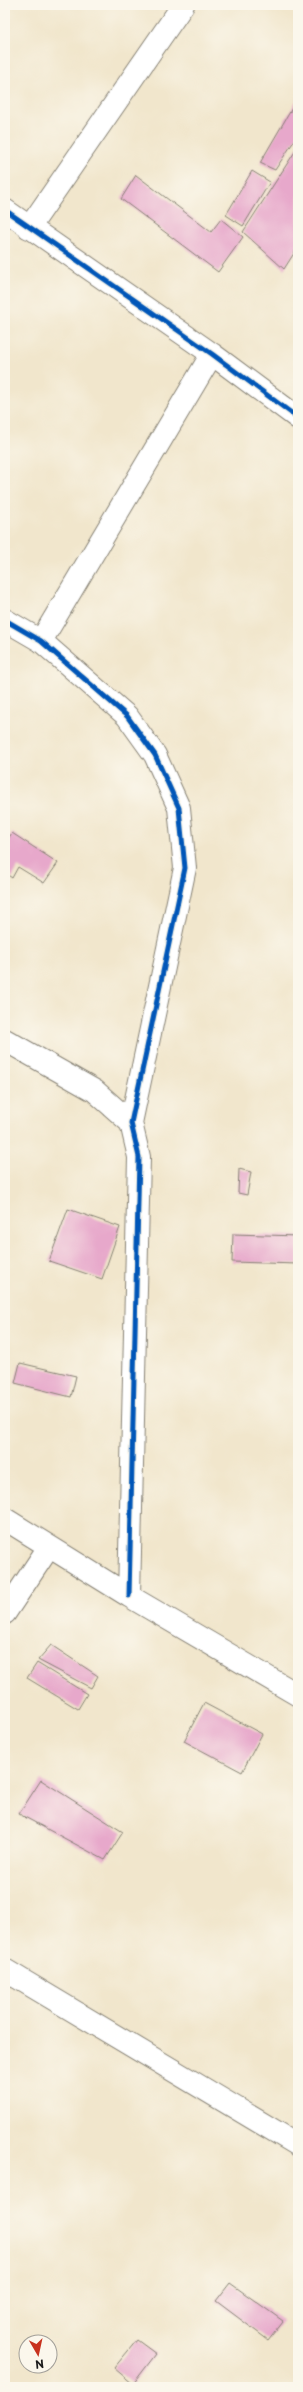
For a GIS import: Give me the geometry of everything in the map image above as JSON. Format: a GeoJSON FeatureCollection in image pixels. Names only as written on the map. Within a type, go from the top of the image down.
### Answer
{"type":"FeatureCollection","features":[{"type":"Feature","properties":{"kind":"street"},"geometry":{"type":"LineString","coordinates":[[29,228],[183,5]]}},
{"type":"Feature","properties":{"kind":"street"},"geometry":{"type":"LineString","coordinates":[[5,210],[212,354],[298,418]]}},
{"type":"Feature","properties":{"kind":"street"},"geometry":{"type":"LineString","coordinates":[[41,641],[212,354]]}},
{"type":"Feature","properties":{"kind":"street"},"geometry":{"type":"LineString","coordinates":[[5,620],[41,641],[128,716],[155,755],[179,808],[185,868],[131,1123],[139,1157],[129,1596]]}},
{"type":"Feature","properties":{"kind":"street"},"geometry":{"type":"LineString","coordinates":[[5,1040],[95,1091],[131,1123]]}},
{"type":"Feature","properties":{"kind":"street"},"geometry":{"type":"LineString","coordinates":[[5,1519],[129,1596],[298,1695]]}},
{"type":"Feature","properties":{"kind":"street"},"geometry":{"type":"LineString","coordinates":[[5,1613],[49,1547]]}},
{"type":"Feature","properties":{"kind":"street"},"geometry":{"type":"LineString","coordinates":[[5,1970],[298,2145]]}},
{"type":"Feature","properties":{"kind":"building"},"geometry":{"type":"Polygon","coordinates":[[[298,98],[298,135],[275,170],[260,163],[298,98]]]}},
{"type":"Feature","properties":{"kind":"building"},"geometry":{"type":"Polygon","coordinates":[[[298,147],[298,247],[284,269],[243,232],[298,147]]]}},
{"type":"Feature","properties":{"kind":"building"},"geometry":{"type":"Polygon","coordinates":[[[252,171],[270,182],[243,226],[226,215],[252,171]]]}},
{"type":"Feature","properties":{"kind":"building"},"geometry":{"type":"Polygon","coordinates":[[[136,175],[211,232],[221,219],[243,237],[218,272],[121,199],[136,175]]]}},
{"type":"Feature","properties":{"kind":"building"},"geometry":{"type":"Polygon","coordinates":[[[12,833],[58,863],[44,883],[18,867],[12,878],[5,873],[5,843],[12,833]]]}},
{"type":"Feature","properties":{"kind":"building"},"geometry":{"type":"Polygon","coordinates":[[[239,1169],[251,1172],[247,1195],[238,1193],[239,1169]]]}},
{"type":"Feature","properties":{"kind":"building"},"geometry":{"type":"Polygon","coordinates":[[[68,1209],[120,1227],[102,1279],[49,1261],[68,1209]]]}},
{"type":"Feature","properties":{"kind":"building"},"geometry":{"type":"Polygon","coordinates":[[[233,1234],[298,1236],[298,1264],[232,1262],[233,1234]]]}},
{"type":"Feature","properties":{"kind":"building"},"geometry":{"type":"Polygon","coordinates":[[[20,1363],[76,1376],[71,1397],[15,1383],[20,1363]]]}},
{"type":"Feature","properties":{"kind":"building"},"geometry":{"type":"Polygon","coordinates":[[[51,1645],[98,1676],[91,1688],[38,1660],[51,1645]]]}},
{"type":"Feature","properties":{"kind":"building"},"geometry":{"type":"Polygon","coordinates":[[[37,1663],[87,1694],[78,1709],[27,1678],[37,1663]]]}},
{"type":"Feature","properties":{"kind":"building"},"geometry":{"type":"Polygon","coordinates":[[[204,1703],[262,1734],[242,1772],[184,1741],[204,1703]]]}},
{"type":"Feature","properties":{"kind":"building"},"geometry":{"type":"Polygon","coordinates":[[[41,1780],[123,1832],[105,1860],[19,1814],[41,1780]]]}},
{"type":"Feature","properties":{"kind":"building"},"geometry":{"type":"Polygon","coordinates":[[[230,2283],[283,2321],[268,2340],[216,2301],[230,2283]]]}},
{"type":"Feature","properties":{"kind":"building"},"geometry":{"type":"Polygon","coordinates":[[[137,2340],[156,2354],[133,2384],[114,2368],[137,2340]]]}},
{"type":"Feature","properties":{"kind":"cycle path"},"geometry":{"type":"LineString","coordinates":[[5,210],[212,354],[298,418]]}},
{"type":"Feature","properties":{"kind":"cycle path"},"geometry":{"type":"LineString","coordinates":[[5,620],[41,641],[127,716],[155,755],[179,808],[185,868],[131,1123],[139,1157],[129,1596]]}}]}
